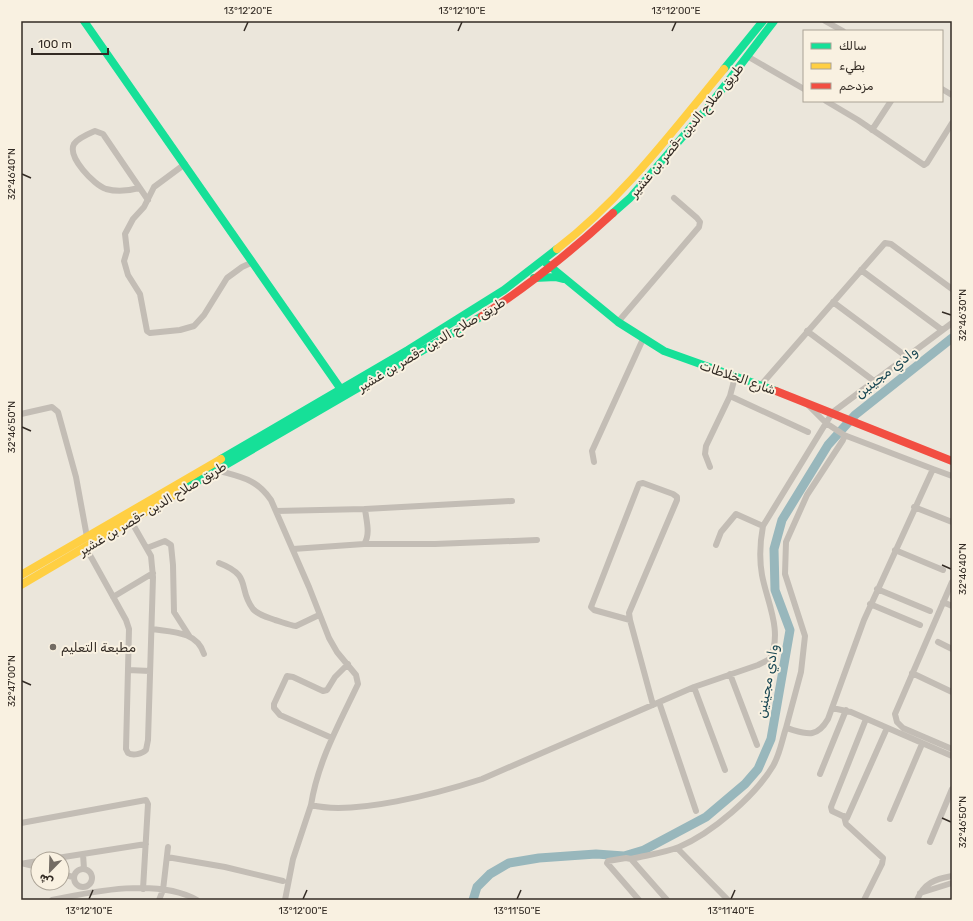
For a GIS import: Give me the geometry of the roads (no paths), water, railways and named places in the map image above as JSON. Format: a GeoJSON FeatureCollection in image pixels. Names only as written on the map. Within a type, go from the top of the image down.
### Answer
{"type":"FeatureCollection","features":[{"type":"Feature","properties":{"kind":"main road"},"geometry":{"type":"LineString","coordinates":[[84,21],[340,388]]}},
{"type":"Feature","properties":{"kind":"main road"},"geometry":{"type":"LineString","coordinates":[[21,575],[340,388],[408,350],[504,290],[575,235],[630,183],[769,22]]}},
{"type":"Feature","properties":{"kind":"main road","name":"طريق صلاح الدين -قصر بن غشير"},"geometry":{"type":"LineString","coordinates":[[21,586],[216,470],[461,329],[508,299],[566,254],[608,218],[645,182],[693,126],[747,56],[769,22]]}},
{"type":"Feature","properties":{"kind":"main road"},"geometry":{"type":"LineString","coordinates":[[534,278],[565,279],[562,269],[566,254]]}},
{"type":"Feature","properties":{"kind":"main road","name":"شارع الخلاطات"},"geometry":{"type":"LineString","coordinates":[[543,261],[618,322],[643,339],[682,358],[803,400],[952,461]]}},
{"type":"Feature","properties":{"kind":"main road"},"geometry":{"type":"LineString","coordinates":[[504,290],[508,299]]}},
{"type":"Feature","properties":{"kind":"street"},"geometry":{"type":"LineString","coordinates":[[825,21],[841,30]]}},
{"type":"Feature","properties":{"kind":"street"},"geometry":{"type":"LineString","coordinates":[[747,56],[803,88]]}},
{"type":"Feature","properties":{"kind":"street"},"geometry":{"type":"LineString","coordinates":[[943,90],[952,95]]}},
{"type":"Feature","properties":{"kind":"street"},"geometry":{"type":"LineString","coordinates":[[828,102],[924,165],[927,163],[952,123]]}},
{"type":"Feature","properties":{"kind":"street"},"geometry":{"type":"LineString","coordinates":[[872,130],[890,102]]}},
{"type":"Feature","properties":{"kind":"street"},"geometry":{"type":"LineString","coordinates":[[139,188],[128,191],[114,190],[99,186],[92,181],[78,163],[73,154],[74,144],[81,138],[95,131],[103,134],[148,200]]}},
{"type":"Feature","properties":{"kind":"street"},"geometry":{"type":"LineString","coordinates":[[185,164],[158,183],[148,200],[126,229],[125,234],[127,252],[124,262],[128,275],[140,294],[147,331],[150,333],[194,326],[204,315],[227,278],[242,267],[253,262]]}},
{"type":"Feature","properties":{"kind":"street"},"geometry":{"type":"LineString","coordinates":[[618,322],[699,227],[700,222],[697,218],[674,198]]}},
{"type":"Feature","properties":{"kind":"street"},"geometry":{"type":"LineString","coordinates":[[761,385],[881,246],[888,242],[952,289]]}},
{"type":"Feature","properties":{"kind":"street"},"geometry":{"type":"LineString","coordinates":[[861,270],[942,330]]}},
{"type":"Feature","properties":{"kind":"street"},"geometry":{"type":"LineString","coordinates":[[833,302],[907,356]]}},
{"type":"Feature","properties":{"kind":"street"},"geometry":{"type":"LineString","coordinates":[[311,806],[324,809],[344,809],[381,804],[482,780],[694,686],[767,661],[772,656],[775,619],[762,573],[760,552],[763,526],[833,412],[952,323]]}},
{"type":"Feature","properties":{"kind":"street"},"geometry":{"type":"LineString","coordinates":[[807,331],[874,381]]}},
{"type":"Feature","properties":{"kind":"street"},"geometry":{"type":"LineString","coordinates":[[594,462],[592,451],[643,339]]}},
{"type":"Feature","properties":{"kind":"street"},"geometry":{"type":"LineString","coordinates":[[710,467],[705,454],[706,446],[730,396],[735,377]]}},
{"type":"Feature","properties":{"kind":"street"},"geometry":{"type":"LineString","coordinates":[[730,396],[808,432]]}},
{"type":"Feature","properties":{"kind":"street"},"geometry":{"type":"LineString","coordinates":[[803,400],[826,423],[844,435],[952,476]]}},
{"type":"Feature","properties":{"kind":"street"},"geometry":{"type":"LineString","coordinates":[[21,414],[52,407],[58,412],[78,489],[87,536]]}},
{"type":"Feature","properties":{"kind":"street"},"geometry":{"type":"LineString","coordinates":[[639,900],[607,863],[608,861],[626,858],[631,859],[677,848],[703,834],[759,785],[776,760],[801,672],[805,636],[785,574],[786,542],[807,495],[841,445],[844,435]]}},
{"type":"Feature","properties":{"kind":"street"},"geometry":{"type":"LineString","coordinates":[[786,728],[807,733],[818,732],[824,726],[870,604],[933,469]]}},
{"type":"Feature","properties":{"kind":"street"},"geometry":{"type":"LineString","coordinates":[[216,470],[250,479],[257,484],[271,500],[337,652],[356,675],[358,684],[332,738],[316,778],[311,806],[293,859],[285,900]]}},
{"type":"Feature","properties":{"kind":"street"},"geometry":{"type":"LineString","coordinates":[[630,620],[594,610],[591,607],[639,484],[643,483],[673,494],[677,497],[677,500],[630,611],[630,620],[656,703],[696,811]]}},
{"type":"Feature","properties":{"kind":"street"},"geometry":{"type":"LineString","coordinates":[[276,511],[365,509],[512,501]]}},
{"type":"Feature","properties":{"kind":"street"},"geometry":{"type":"LineString","coordinates":[[914,507],[952,522]]}},
{"type":"Feature","properties":{"kind":"street"},"geometry":{"type":"LineString","coordinates":[[364,544],[367,538],[368,528],[365,509]]}},
{"type":"Feature","properties":{"kind":"street"},"geometry":{"type":"LineString","coordinates":[[716,545],[721,532],[736,514],[740,514],[763,526]]}},
{"type":"Feature","properties":{"kind":"street"},"geometry":{"type":"LineString","coordinates":[[86,548],[126,620],[129,629],[126,749],[128,753],[131,754],[143,753],[148,746],[153,573],[151,556],[131,521]]}},
{"type":"Feature","properties":{"kind":"street"},"geometry":{"type":"LineString","coordinates":[[293,549],[364,544],[435,544],[537,540]]}},
{"type":"Feature","properties":{"kind":"street"},"geometry":{"type":"LineString","coordinates":[[146,548],[165,542],[169,543],[171,546],[174,612],[190,637]]}},
{"type":"Feature","properties":{"kind":"street"},"geometry":{"type":"LineString","coordinates":[[895,550],[943,570]]}},
{"type":"Feature","properties":{"kind":"street"},"geometry":{"type":"LineString","coordinates":[[219,563],[234,570],[238,574],[250,604],[253,609],[261,615],[296,626],[320,615]]}},
{"type":"Feature","properties":{"kind":"street"},"geometry":{"type":"LineString","coordinates":[[113,596],[153,573]]}},
{"type":"Feature","properties":{"kind":"street"},"geometry":{"type":"LineString","coordinates":[[952,582],[894,714],[897,722],[906,729],[952,749]]}},
{"type":"Feature","properties":{"kind":"street"},"geometry":{"type":"LineString","coordinates":[[878,589],[930,611]]}},
{"type":"Feature","properties":{"kind":"street"},"geometry":{"type":"LineString","coordinates":[[943,602],[952,606]]}},
{"type":"Feature","properties":{"kind":"street"},"geometry":{"type":"LineString","coordinates":[[870,604],[920,625]]}},
{"type":"Feature","properties":{"kind":"street"},"geometry":{"type":"LineString","coordinates":[[152,629],[177,632],[190,637],[198,641],[204,654]]}},
{"type":"Feature","properties":{"kind":"street"},"geometry":{"type":"LineString","coordinates":[[938,642],[952,648]]}},
{"type":"Feature","properties":{"kind":"street"},"geometry":{"type":"LineString","coordinates":[[332,738],[280,715],[274,708],[274,704],[287,676],[322,691],[327,690],[335,677],[348,664]]}},
{"type":"Feature","properties":{"kind":"street"},"geometry":{"type":"LineString","coordinates":[[128,670],[150,671]]}},
{"type":"Feature","properties":{"kind":"street"},"geometry":{"type":"LineString","coordinates":[[912,673],[952,692]]}},
{"type":"Feature","properties":{"kind":"street"},"geometry":{"type":"LineString","coordinates":[[730,674],[757,745]]}},
{"type":"Feature","properties":{"kind":"street"},"geometry":{"type":"LineString","coordinates":[[694,686],[725,770]]}},
{"type":"Feature","properties":{"kind":"street"},"geometry":{"type":"LineString","coordinates":[[832,708],[846,710],[952,756]]}},
{"type":"Feature","properties":{"kind":"street"},"geometry":{"type":"LineString","coordinates":[[820,774],[846,710]]}},
{"type":"Feature","properties":{"kind":"street"},"geometry":{"type":"LineString","coordinates":[[866,718],[831,807],[832,811],[849,817],[887,728]]}},
{"type":"Feature","properties":{"kind":"street"},"geometry":{"type":"LineString","coordinates":[[890,819],[922,744]]}},
{"type":"Feature","properties":{"kind":"street"},"geometry":{"type":"LineString","coordinates":[[930,842],[952,789]]}},
{"type":"Feature","properties":{"kind":"street"},"geometry":{"type":"LineString","coordinates":[[21,823],[146,800],[148,804],[143,889]]}},
{"type":"Feature","properties":{"kind":"street"},"geometry":{"type":"LineString","coordinates":[[844,816],[844,822],[848,827],[883,858],[882,864],[864,900]]}},
{"type":"Feature","properties":{"kind":"street"},"geometry":{"type":"LineString","coordinates":[[70,856],[146,844]]}},
{"type":"Feature","properties":{"kind":"street"},"geometry":{"type":"LineString","coordinates":[[159,900],[163,890],[168,847]]}},
{"type":"Feature","properties":{"kind":"street"},"geometry":{"type":"LineString","coordinates":[[677,848],[728,900]]}},
{"type":"Feature","properties":{"kind":"street"},"geometry":{"type":"LineString","coordinates":[[83,854],[84,869]]}},
{"type":"Feature","properties":{"kind":"street"},"geometry":{"type":"LineString","coordinates":[[167,858],[225,867],[283,881]]}},
{"type":"Feature","properties":{"kind":"street"},"geometry":{"type":"LineString","coordinates":[[631,859],[667,900]]}},
{"type":"Feature","properties":{"kind":"street"},"geometry":{"type":"LineString","coordinates":[[52,900],[88,889],[92,876],[84,869],[77,870],[74,877],[78,886],[88,889],[163,890],[182,892],[197,900]]}},
{"type":"Feature","properties":{"kind":"street"},"geometry":{"type":"LineString","coordinates":[[70,876],[74,877]]}},
{"type":"Feature","properties":{"kind":"street"},"geometry":{"type":"LineString","coordinates":[[917,900],[920,893],[932,881],[952,876]]}},
{"type":"Feature","properties":{"kind":"street"},"geometry":{"type":"LineString","coordinates":[[920,893],[952,883]]}},
{"type":"Feature","properties":{"kind":"waterway","name":"وادي مجينين"},"geometry":{"type":"LineString","coordinates":[[473,900],[477,887],[490,874],[509,863],[539,858],[596,854],[624,856],[644,850],[706,817],[745,784],[758,769],[771,739],[790,630],[775,590],[774,549],[782,520],[828,445],[855,415],[952,338]]}},
{"type":"Feature","properties":{"kind":"place","name":"مطبعة التعليم"},"geometry":{"type":"Point","coordinates":[53,647]}}]}
